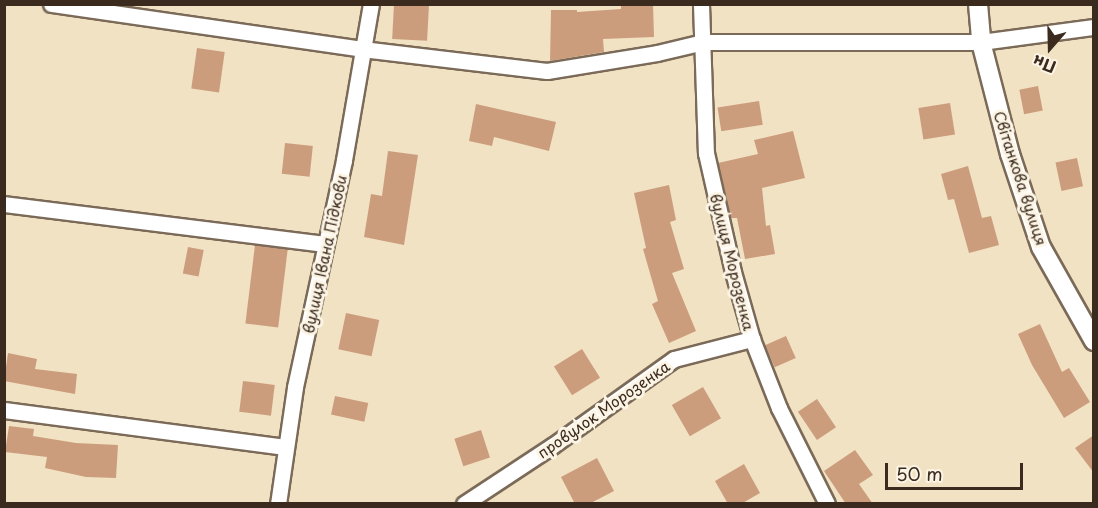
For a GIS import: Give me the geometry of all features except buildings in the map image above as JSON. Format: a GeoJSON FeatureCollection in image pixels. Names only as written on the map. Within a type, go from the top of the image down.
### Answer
{"type":"FeatureCollection","features":[{"type":"Feature","properties":{"kind":"street"},"geometry":{"type":"LineString","coordinates":[[51,4],[362,49],[547,71],[657,53],[703,42],[981,42],[1094,27]]}},
{"type":"Feature","properties":{"kind":"street","name":"вулиця Івана Підкови"},"geometry":{"type":"LineString","coordinates":[[278,504],[295,387],[344,160],[371,4]]}},
{"type":"Feature","properties":{"kind":"street","name":"вулиця Морозенка"},"geometry":{"type":"LineString","coordinates":[[701,4],[706,153],[732,272],[752,339],[779,408],[827,504]]}},
{"type":"Feature","properties":{"kind":"street","name":"Світанкова вулиця"},"geometry":{"type":"LineString","coordinates":[[978,4],[981,42],[1010,154],[1041,247],[1094,341]]}},
{"type":"Feature","properties":{"kind":"street"},"geometry":{"type":"LineString","coordinates":[[4,204],[326,244]]}},
{"type":"Feature","properties":{"kind":"street","name":"провулок Морозенка"},"geometry":{"type":"LineString","coordinates":[[464,504],[552,446],[674,360],[752,339]]}},
{"type":"Feature","properties":{"kind":"street"},"geometry":{"type":"LineString","coordinates":[[4,410],[286,447]]}}]}
